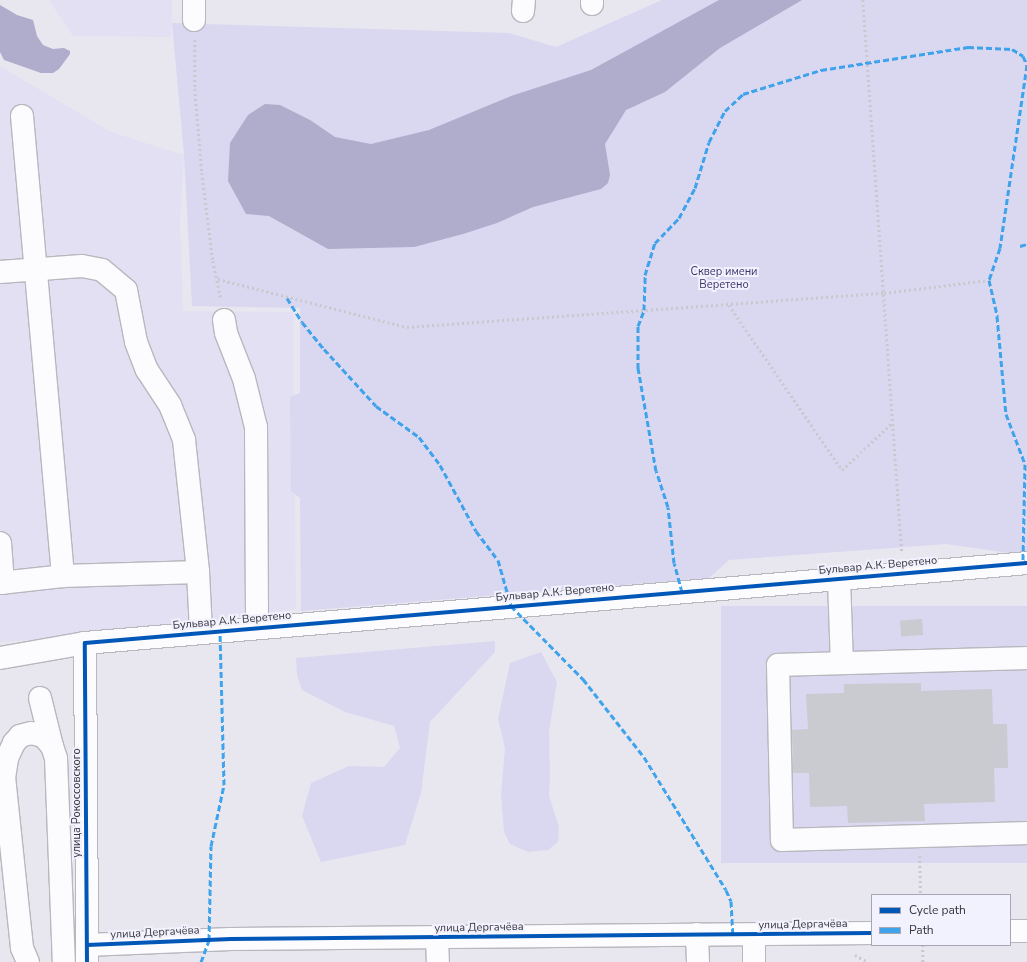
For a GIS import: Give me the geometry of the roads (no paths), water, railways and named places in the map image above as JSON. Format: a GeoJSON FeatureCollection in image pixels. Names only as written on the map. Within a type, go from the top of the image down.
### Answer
{"type":"FeatureCollection","features":[{"type":"Feature","properties":{"kind":"street"},"geometry":{"type":"LineString","coordinates":[[22,116],[63,576]]}},
{"type":"Feature","properties":{"kind":"street"},"geometry":{"type":"LineString","coordinates":[[0,272],[82,266],[102,270],[126,290],[136,342],[147,370],[170,405],[184,440],[198,572],[201,632]]}},
{"type":"Feature","properties":{"kind":"street"},"geometry":{"type":"LineString","coordinates":[[224,320],[226,333],[244,379],[256,427],[257,628]]}},
{"type":"Feature","properties":{"kind":"street"},"geometry":{"type":"LineString","coordinates":[[0,543],[2,583],[63,576],[198,572]]}},
{"type":"Feature","properties":{"kind":"street","name":"Бульвар А.К. Веретено"},"geometry":{"type":"LineString","coordinates":[[0,658],[85,643],[201,632],[1027,563]]}},
{"type":"Feature","properties":{"kind":"street"},"geometry":{"type":"LineString","coordinates":[[839,578],[842,663]]}},
{"type":"Feature","properties":{"kind":"street","name":"улица Рокоссовского"},"geometry":{"type":"LineString","coordinates":[[85,643],[87,955]]}},
{"type":"Feature","properties":{"kind":"street"},"geometry":{"type":"LineString","coordinates":[[1027,676],[1027,658],[778,664],[782,840],[1027,833]]}},
{"type":"Feature","properties":{"kind":"street"},"geometry":{"type":"LineString","coordinates":[[40,698],[56,758],[65,960]]}},
{"type":"Feature","properties":{"kind":"street"},"geometry":{"type":"LineString","coordinates":[[28,962],[22,948],[4,778],[7,758],[20,736],[31,733],[43,736],[52,746]]}},
{"type":"Feature","properties":{"kind":"street"},"geometry":{"type":"LineString","coordinates":[[1011,931],[1027,931]]}},
{"type":"Feature","properties":{"kind":"street","name":"улица Дергачёва"},"geometry":{"type":"LineString","coordinates":[[65,960],[87,955],[231,939],[871,933]]}},
{"type":"Feature","properties":{"kind":"street"},"geometry":{"type":"LineString","coordinates":[[697,934],[698,962]]}},
{"type":"Feature","properties":{"kind":"street"},"geometry":{"type":"LineString","coordinates":[[754,935],[754,962]]}},
{"type":"Feature","properties":{"kind":"street"},"geometry":{"type":"LineString","coordinates":[[437,937],[438,962]]}},
{"type":"Feature","properties":{"kind":"park label","name":"Сквер имени Веретено"},"geometry":{"type":"Point","coordinates":[724,279]}}]}
